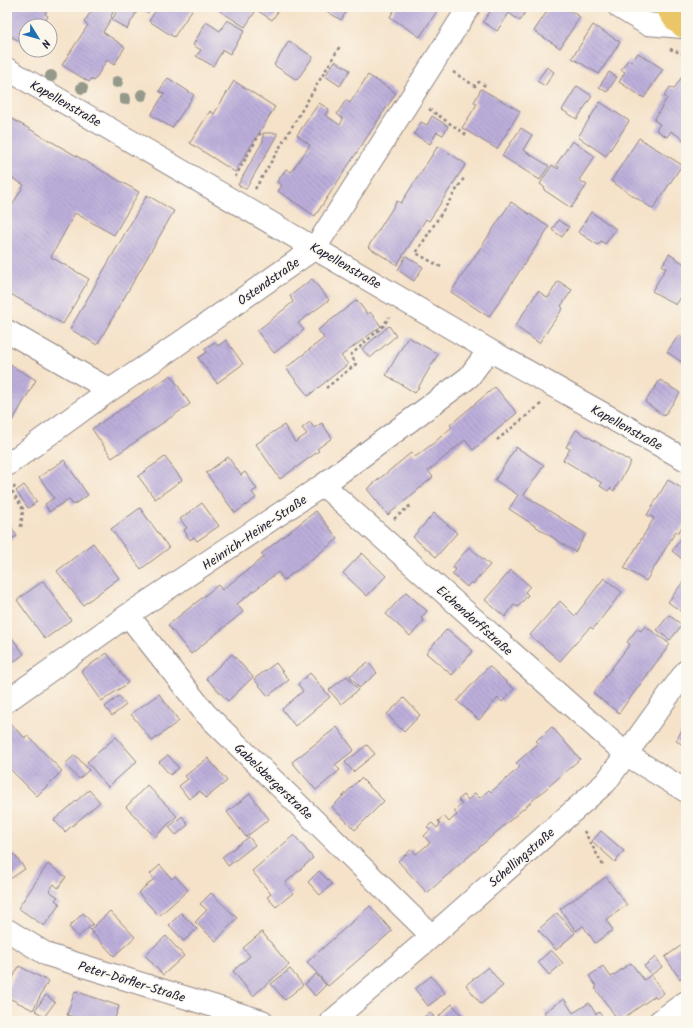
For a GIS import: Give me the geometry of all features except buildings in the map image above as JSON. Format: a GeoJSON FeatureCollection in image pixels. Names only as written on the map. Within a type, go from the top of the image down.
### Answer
{"type":"FeatureCollection","features":[{"type":"Feature","properties":{"kind":"main road"},"geometry":{"type":"LineString","coordinates":[[667,7],[671,15],[684,27]]}},
{"type":"Feature","properties":{"kind":"street","name":"Ostendstraße"},"geometry":{"type":"LineString","coordinates":[[7,465],[110,390],[315,248],[469,7]]}},
{"type":"Feature","properties":{"kind":"street"},"geometry":{"type":"LineString","coordinates":[[619,7],[647,24],[684,27]]}},
{"type":"Feature","properties":{"kind":"street","name":"Kapellenstraße"},"geometry":{"type":"LineString","coordinates":[[7,69],[490,350],[686,460]]}},
{"type":"Feature","properties":{"kind":"street"},"geometry":{"type":"LineString","coordinates":[[7,331],[110,390]]}},
{"type":"Feature","properties":{"kind":"street","name":"Heinrich-Heine-Straße"},"geometry":{"type":"LineString","coordinates":[[7,702],[128,615],[323,485],[469,377],[490,350]]}},
{"type":"Feature","properties":{"kind":"street","name":"Eichendorffstraße"},"geometry":{"type":"LineString","coordinates":[[323,485],[627,755],[686,791]]}},
{"type":"Feature","properties":{"kind":"street","name":"Gabelsbergerstraße"},"geometry":{"type":"LineString","coordinates":[[128,615],[205,713],[432,936]]}},
{"type":"Feature","properties":{"kind":"street","name":"Schellingstraße"},"geometry":{"type":"LineString","coordinates":[[332,1021],[432,936],[606,782],[686,672]]}},
{"type":"Feature","properties":{"kind":"street","name":"Peter-Dörfler-Straße"},"geometry":{"type":"LineString","coordinates":[[7,930],[48,955],[262,1021]]}},
{"type":"Feature","properties":{"kind":"street"},"geometry":{"type":"LineString","coordinates":[[660,1021],[686,1002]]}},
{"type":"Feature","properties":{"kind":"path"},"geometry":{"type":"LineString","coordinates":[[245,207],[340,46]]}},
{"type":"Feature","properties":{"kind":"path"},"geometry":{"type":"LineString","coordinates":[[436,60],[475,86],[479,82],[487,87]]}},
{"type":"Feature","properties":{"kind":"path"},"geometry":{"type":"LineString","coordinates":[[411,98],[468,136]]}},
{"type":"Feature","properties":{"kind":"path"},"geometry":{"type":"LineString","coordinates":[[224,195],[261,132]]}},
{"type":"Feature","properties":{"kind":"path"},"geometry":{"type":"LineString","coordinates":[[441,267],[416,253],[464,178]]}},
{"type":"Feature","properties":{"kind":"path"},"geometry":{"type":"LineString","coordinates":[[326,388],[356,364],[351,355],[384,325],[400,297]]}},
{"type":"Feature","properties":{"kind":"path"},"geometry":{"type":"LineString","coordinates":[[497,440],[560,389]]}},
{"type":"Feature","properties":{"kind":"path"},"geometry":{"type":"LineString","coordinates":[[15,486],[12,491],[23,509],[20,527]]}},
{"type":"Feature","properties":{"kind":"path"},"geometry":{"type":"LineString","coordinates":[[569,815],[584,831],[604,867]]}}]}
